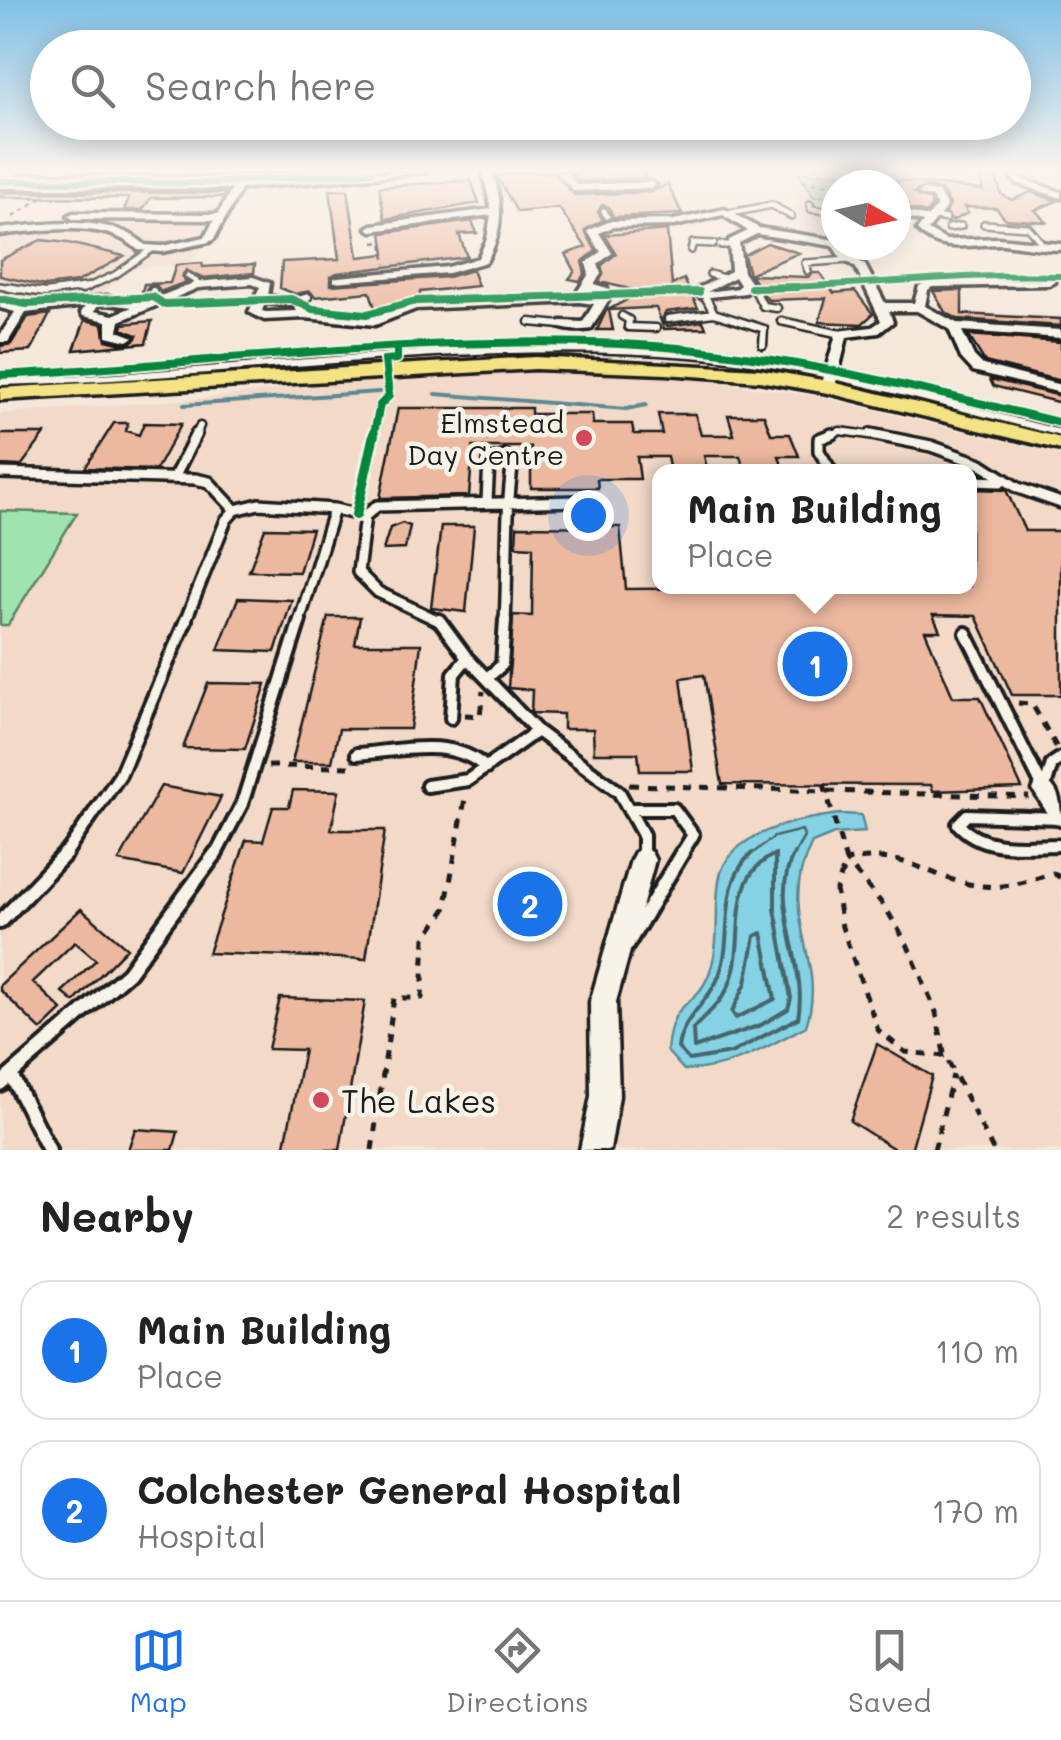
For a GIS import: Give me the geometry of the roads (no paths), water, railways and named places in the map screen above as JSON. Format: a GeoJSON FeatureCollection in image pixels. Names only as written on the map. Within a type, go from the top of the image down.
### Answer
{"type":"FeatureCollection","features":[{"type":"Feature","properties":{"kind":"main road"},"geometry":{"type":"LineString","coordinates":[[0,394],[535,363],[831,381],[1061,444]]}},
{"type":"Feature","properties":{"kind":"street"},"geometry":{"type":"LineString","coordinates":[[0,232],[37,227],[107,230],[152,249],[200,244],[209,239],[217,226]]}},
{"type":"Feature","properties":{"kind":"street"},"geometry":{"type":"LineString","coordinates":[[374,243],[372,228],[389,226]]}},
{"type":"Feature","properties":{"kind":"street"},"geometry":{"type":"LineString","coordinates":[[338,280],[470,266],[488,250],[495,226]]}},
{"type":"Feature","properties":{"kind":"street"},"geometry":{"type":"LineString","coordinates":[[583,292],[595,274],[592,263],[606,253],[593,232],[599,226]]}},
{"type":"Feature","properties":{"kind":"street"},"geometry":{"type":"LineString","coordinates":[[749,226],[756,231],[821,239]]}},
{"type":"Feature","properties":{"kind":"street"},"geometry":{"type":"LineString","coordinates":[[932,226],[924,234],[943,243],[992,240],[1061,247]]}},
{"type":"Feature","properties":{"kind":"street"},"geometry":{"type":"LineString","coordinates":[[737,272],[700,292],[705,296],[733,294],[747,288],[722,245],[756,231]]}},
{"type":"Feature","properties":{"kind":"street"},"geometry":{"type":"LineString","coordinates":[[831,381],[840,334],[882,328],[886,322],[883,307],[865,288],[862,266],[850,260]]}},
{"type":"Feature","properties":{"kind":"street"},"geometry":{"type":"LineString","coordinates":[[0,304],[22,310],[66,303],[147,299],[201,285],[262,281],[266,285],[255,312],[259,314],[375,321],[414,306],[603,290],[601,306],[588,326],[561,325]]}},
{"type":"Feature","properties":{"kind":"street"},"geometry":{"type":"LineString","coordinates":[[918,306],[923,288],[930,284],[1045,287]]}},
{"type":"Feature","properties":{"kind":"street"},"geometry":{"type":"LineString","coordinates":[[93,303],[87,312],[114,319],[147,299]]}},
{"type":"Feature","properties":{"kind":"street"},"geometry":{"type":"LineString","coordinates":[[883,307],[918,306],[954,327],[1061,334]]}},
{"type":"Feature","properties":{"kind":"street"},"geometry":{"type":"LineString","coordinates":[[7,341],[5,324],[22,310]]}},
{"type":"Feature","properties":{"kind":"street"},"geometry":{"type":"LineString","coordinates":[[114,319],[111,333],[128,336]]}},
{"type":"Feature","properties":{"kind":"street"},"geometry":{"type":"LineString","coordinates":[[954,327],[968,358],[978,368],[1061,389]]}},
{"type":"Feature","properties":{"kind":"street"},"geometry":{"type":"LineString","coordinates":[[595,1150],[605,1096],[603,1002],[643,860]]}},
{"type":"Feature","properties":{"kind":"lane"},"geometry":{"type":"LineString","coordinates":[[948,228],[955,226]]}},
{"type":"Feature","properties":{"kind":"lane"},"geometry":{"type":"LineString","coordinates":[[1002,226],[1028,228],[1045,247]]}},
{"type":"Feature","properties":{"kind":"lane"},"geometry":{"type":"LineString","coordinates":[[690,250],[693,244],[722,245]]}},
{"type":"Feature","properties":{"kind":"lane"},"geometry":{"type":"LineString","coordinates":[[0,286],[66,303],[102,284],[152,249]]}},
{"type":"Feature","properties":{"kind":"lane"},"geometry":{"type":"LineString","coordinates":[[808,271],[805,264],[850,260]]}},
{"type":"Feature","properties":{"kind":"lane"},"geometry":{"type":"LineString","coordinates":[[710,274],[723,278]]}},
{"type":"Feature","properties":{"kind":"lane"},"geometry":{"type":"LineString","coordinates":[[188,276],[194,276],[201,285]]}},
{"type":"Feature","properties":{"kind":"lane"},"geometry":{"type":"LineString","coordinates":[[747,288],[755,290],[763,306],[777,308]]}},
{"type":"Feature","properties":{"kind":"lane"},"geometry":{"type":"LineString","coordinates":[[705,296],[714,313]]}},
{"type":"Feature","properties":{"kind":"lane"},"geometry":{"type":"LineString","coordinates":[[290,313],[308,297]]}},
{"type":"Feature","properties":{"kind":"lane"},"geometry":{"type":"LineString","coordinates":[[668,319],[714,313],[764,329],[763,345]]}},
{"type":"Feature","properties":{"kind":"lane"},"geometry":{"type":"LineString","coordinates":[[622,316],[628,320],[628,327],[656,328]]}},
{"type":"Feature","properties":{"kind":"lane"},"geometry":{"type":"LineString","coordinates":[[781,322],[796,320],[840,334]]}},
{"type":"Feature","properties":{"kind":"lane"},"geometry":{"type":"LineString","coordinates":[[530,322],[561,325]]}},
{"type":"Feature","properties":{"kind":"lane"},"geometry":{"type":"LineString","coordinates":[[0,382],[174,375],[397,355],[558,350],[690,354],[1061,433]]}},
{"type":"Feature","properties":{"kind":"lane"},"geometry":{"type":"LineString","coordinates":[[174,478],[200,426]]}},
{"type":"Feature","properties":{"kind":"lane"},"geometry":{"type":"LineString","coordinates":[[827,464],[818,451],[819,439],[840,431],[959,454],[975,464]]}},
{"type":"Feature","properties":{"kind":"lane"},"geometry":{"type":"LineString","coordinates":[[486,501],[489,461],[498,455],[512,461],[507,500],[511,524],[502,665],[487,678]]}},
{"type":"Feature","properties":{"kind":"lane"},"geometry":{"type":"LineString","coordinates":[[977,465],[1004,482],[1061,502]]}},
{"type":"Feature","properties":{"kind":"lane"},"geometry":{"type":"LineString","coordinates":[[0,474],[209,482],[235,510]]}},
{"type":"Feature","properties":{"kind":"lane"},"geometry":{"type":"LineString","coordinates":[[977,480],[1004,482]]}},
{"type":"Feature","properties":{"kind":"lane"},"geometry":{"type":"LineString","coordinates":[[0,922],[75,845],[103,804],[136,737],[226,520],[235,510],[259,504],[334,509],[365,516],[384,504],[578,502]]}},
{"type":"Feature","properties":{"kind":"lane"},"geometry":{"type":"LineString","coordinates":[[49,1150],[6,1080],[128,973],[212,863],[242,804],[334,509]]}},
{"type":"Feature","properties":{"kind":"lane"},"geometry":{"type":"LineString","coordinates":[[365,516],[358,572],[367,585],[433,614],[537,732],[618,792],[632,809],[643,835],[643,860]]}},
{"type":"Feature","properties":{"kind":"lane"},"geometry":{"type":"LineString","coordinates":[[966,633],[1054,805]]}},
{"type":"Feature","properties":{"kind":"lane"},"geometry":{"type":"LineString","coordinates":[[451,718],[454,674],[468,658]]}},
{"type":"Feature","properties":{"kind":"lane"},"geometry":{"type":"LineString","coordinates":[[427,786],[468,780],[537,732]]}},
{"type":"Feature","properties":{"kind":"lane"},"geometry":{"type":"LineString","coordinates":[[356,754],[468,752],[486,768]]}},
{"type":"Feature","properties":{"kind":"lane"},"geometry":{"type":"LineString","coordinates":[[1054,805],[1052,764],[1061,755]]}},
{"type":"Feature","properties":{"kind":"lane"},"geometry":{"type":"LineString","coordinates":[[1054,805],[967,815],[958,824],[977,841],[1061,845]]}},
{"type":"Feature","properties":{"kind":"lane"},"geometry":{"type":"LineString","coordinates":[[612,962],[640,929],[693,835],[674,809],[632,809]]}},
{"type":"Feature","properties":{"kind":"water"},"geometry":{"type":"Polygon","coordinates":[[[840,814],[861,815],[865,832],[834,834],[812,843],[798,893],[811,979],[806,1026],[732,1062],[684,1070],[667,1051],[670,1033],[679,1012],[709,974],[715,951],[719,881],[725,864],[735,850],[768,831],[840,814]]]}},
{"type":"Feature","properties":{"kind":"waterway"},"geometry":{"type":"LineString","coordinates":[[184,405],[379,392]]}},
{"type":"Feature","properties":{"kind":"waterway"},"geometry":{"type":"LineString","coordinates":[[436,394],[626,409],[646,405]]}},
{"type":"Feature","properties":{"kind":"place","name":"Elmstead Day Centre"},"geometry":{"type":"Point","coordinates":[584,438]}},
{"type":"Feature","properties":{"kind":"place","name":"Main Building"},"geometry":{"type":"Point","coordinates":[815,664]}},
{"type":"Feature","properties":{"kind":"place","name":"Colchester General Hospital"},"geometry":{"type":"Point","coordinates":[530,904]}},
{"type":"Feature","properties":{"kind":"place","name":"The Lakes"},"geometry":{"type":"Point","coordinates":[321,1100]}}]}
